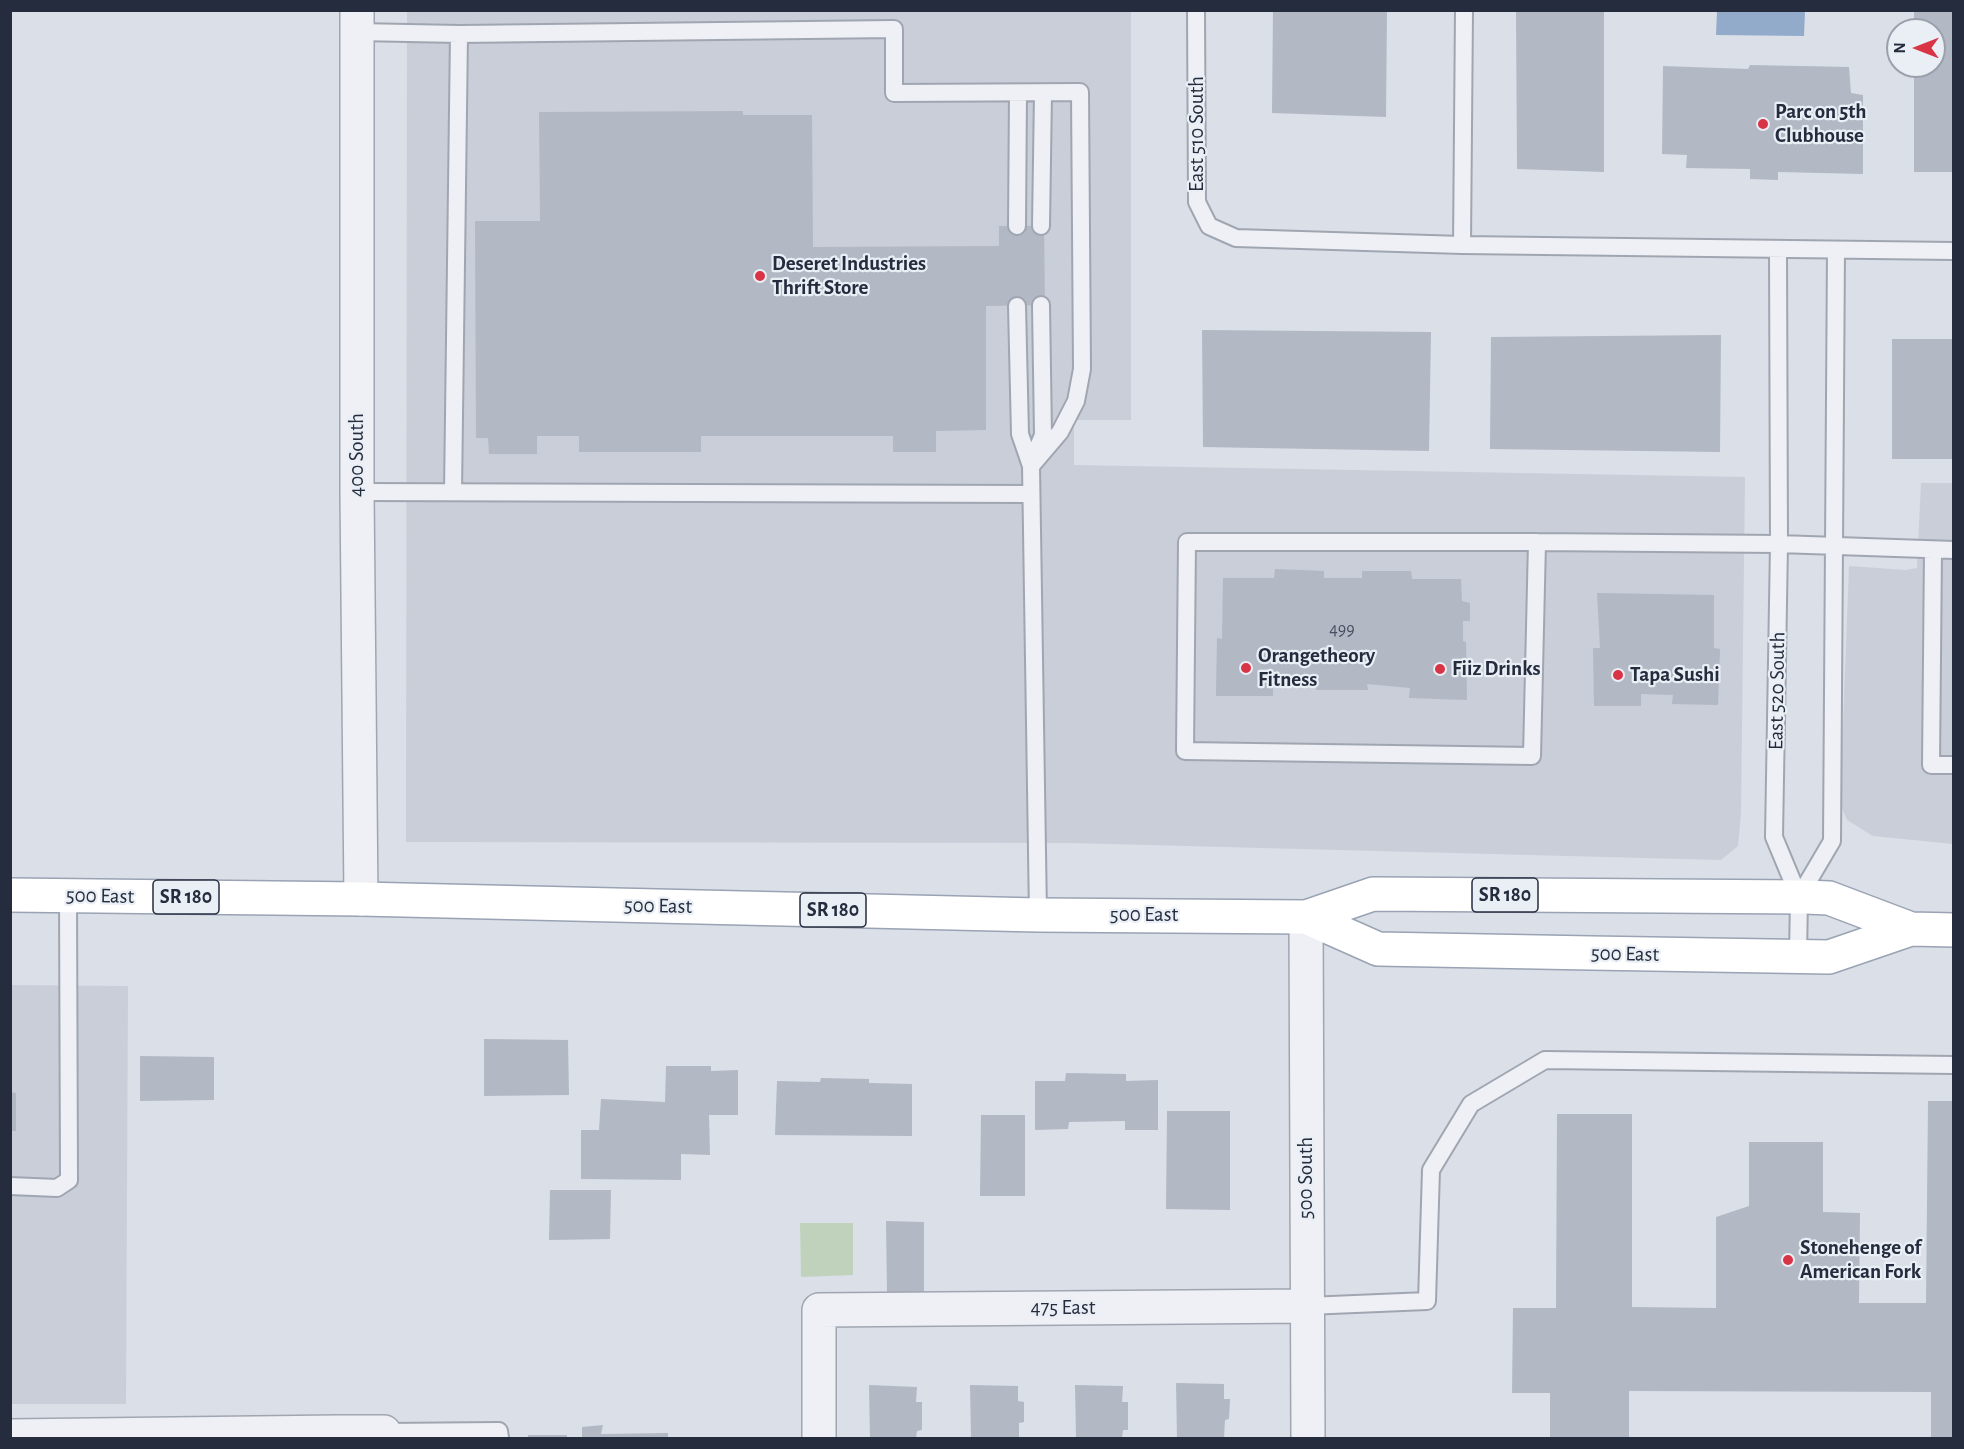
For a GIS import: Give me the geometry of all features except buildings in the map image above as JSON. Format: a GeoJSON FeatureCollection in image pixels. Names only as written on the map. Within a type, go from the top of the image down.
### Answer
{"type":"FeatureCollection","features":[{"type":"Feature","properties":{"kind":"main road","name":"500 East"},"geometry":{"type":"LineString","coordinates":[[10,895],[361,899],[1038,915],[1305,917],[1373,894],[1799,897],[1829,898],[1911,929],[1953,930]]}},
{"type":"Feature","properties":{"kind":"main road","name":"500 East"},"geometry":{"type":"LineString","coordinates":[[1305,917],[1378,949],[1829,957],[1911,929]]}},
{"type":"Feature","properties":{"kind":"street","name":"400 South"},"geometry":{"type":"LineString","coordinates":[[357,21],[357,492],[361,899]]}},
{"type":"Feature","properties":{"kind":"street","name":"500 South"},"geometry":{"type":"LineString","coordinates":[[1305,917],[1308,1438]]}},
{"type":"Feature","properties":{"kind":"street","name":"475 East"},"geometry":{"type":"LineString","coordinates":[[819,1438],[819,1310],[1307,1306]]}},
{"type":"Feature","properties":{"kind":"street"},"geometry":{"type":"LineString","coordinates":[[10,1436],[384,1435]]}},
{"type":"Feature","properties":{"kind":"lane","name":"East 510 South"},"geometry":{"type":"LineString","coordinates":[[1196,10],[1197,202],[1209,226],[1236,237],[1462,245]]}},
{"type":"Feature","properties":{"kind":"lane"},"geometry":{"type":"LineString","coordinates":[[1464,10],[1462,245],[1953,251]]}},
{"type":"Feature","properties":{"kind":"lane"},"geometry":{"type":"LineString","coordinates":[[357,21],[459,34],[894,29],[894,93],[1080,92],[1082,369],[1076,401],[1060,432],[1031,466]]}},
{"type":"Feature","properties":{"kind":"lane"},"geometry":{"type":"LineString","coordinates":[[453,492],[459,34]]}},
{"type":"Feature","properties":{"kind":"lane"},"geometry":{"type":"LineString","coordinates":[[1017,226],[1018,93]]}},
{"type":"Feature","properties":{"kind":"lane"},"geometry":{"type":"LineString","coordinates":[[1041,226],[1043,93]]}},
{"type":"Feature","properties":{"kind":"lane","name":"East 520 South"},"geometry":{"type":"LineString","coordinates":[[1778,250],[1779,544],[1774,837],[1799,897]]}},
{"type":"Feature","properties":{"kind":"lane"},"geometry":{"type":"LineString","coordinates":[[1798,957],[1799,897],[1832,841],[1836,250]]}},
{"type":"Feature","properties":{"kind":"lane"},"geometry":{"type":"LineString","coordinates":[[1031,466],[1042,435],[1041,305]]}},
{"type":"Feature","properties":{"kind":"lane"},"geometry":{"type":"LineString","coordinates":[[1017,306],[1020,434],[1031,466],[1038,915]]}},
{"type":"Feature","properties":{"kind":"lane"},"geometry":{"type":"LineString","coordinates":[[357,492],[1031,494]]}},
{"type":"Feature","properties":{"kind":"lane"},"geometry":{"type":"LineString","coordinates":[[1538,542],[1532,756],[1185,751],[1187,542],[1538,542],[1779,544],[1953,550]]}},
{"type":"Feature","properties":{"kind":"lane"},"geometry":{"type":"LineString","coordinates":[[1933,550],[1930,765],[1953,765]]}},
{"type":"Feature","properties":{"kind":"lane"},"geometry":{"type":"LineString","coordinates":[[10,1186],[57,1188],[69,1180],[68,895]]}},
{"type":"Feature","properties":{"kind":"lane"},"geometry":{"type":"LineString","coordinates":[[1307,1306],[1427,1301],[1431,1170],[1471,1104],[1545,1060],[1953,1065]]}},
{"type":"Feature","properties":{"kind":"lane"},"geometry":{"type":"LineString","coordinates":[[384,1435],[500,1431],[500,1438]]}},
{"type":"Feature","properties":{"kind":"shaded area"},"geometry":{"type":"Polygon","coordinates":[[[407,11],[1131,11],[1131,420],[1074,420],[1074,465],[1745,477],[1741,813],[1738,846],[1721,860],[1072,843],[406,842],[407,11]]]}},
{"type":"Feature","properties":{"kind":"shaded area"},"geometry":{"type":"Polygon","coordinates":[[[1921,483],[1953,483],[1953,844],[1873,836],[1847,820],[1840,804],[1849,566],[1906,570],[1917,568],[1921,483]]]}},
{"type":"Feature","properties":{"kind":"shaded area"},"geometry":{"type":"Polygon","coordinates":[[[11,985],[128,986],[126,1404],[11,1404],[11,985]]]}},
{"type":"Feature","properties":{"kind":"green space"},"geometry":{"type":"Polygon","coordinates":[[[800,1223],[853,1223],[853,1275],[801,1277],[800,1223]]]}},
{"type":"Feature","properties":{"kind":"water"},"geometry":{"type":"Polygon","coordinates":[[[1717,11],[1805,11],[1804,36],[1716,35],[1717,11]]]}},
{"type":"Feature","properties":{"kind":"place","name":"Parc on 5th Clubhouse"},"geometry":{"type":"Point","coordinates":[1763,124]}},
{"type":"Feature","properties":{"kind":"place","name":"Deseret Industries Thrift Store"},"geometry":{"type":"Point","coordinates":[760,276]}},
{"type":"Feature","properties":{"kind":"place","name":"Orangetheory Fitness"},"geometry":{"type":"Point","coordinates":[1246,668]}},
{"type":"Feature","properties":{"kind":"place","name":"Fiiz Drinks"},"geometry":{"type":"Point","coordinates":[1440,669]}},
{"type":"Feature","properties":{"kind":"place","name":"Tapa Sushi"},"geometry":{"type":"Point","coordinates":[1618,675]}},
{"type":"Feature","properties":{"kind":"place","name":"Stonehenge of American Fork"},"geometry":{"type":"Point","coordinates":[1788,1260]}}]}
